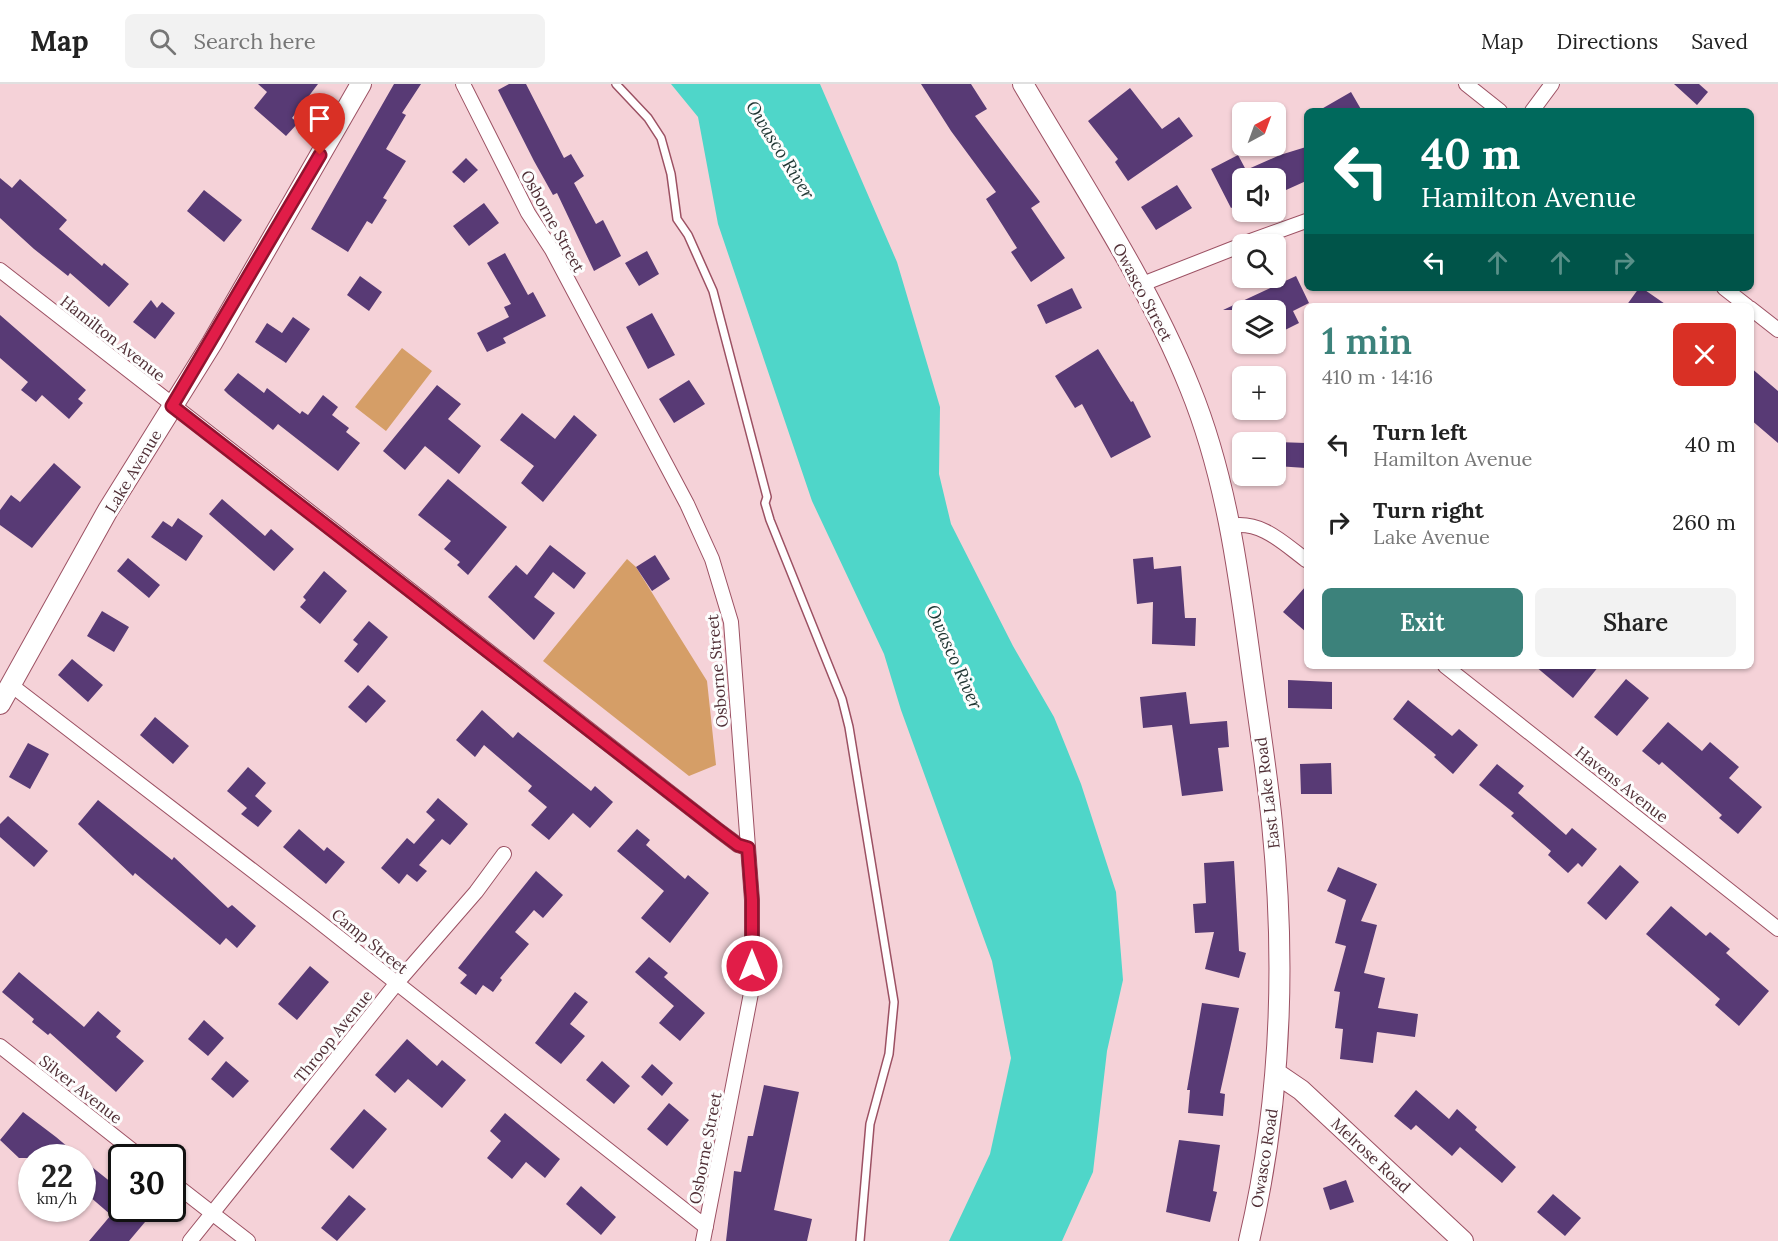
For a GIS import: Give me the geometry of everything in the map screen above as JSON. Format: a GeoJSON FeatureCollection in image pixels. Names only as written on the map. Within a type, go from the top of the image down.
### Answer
{"type":"FeatureCollection","features":[{"type":"Feature","properties":{"kind":"main road","name":"Lake Avenue"},"geometry":{"type":"LineString","coordinates":[[0,704],[108,510],[217,333],[361,84]]}},
{"type":"Feature","properties":{"kind":"main road","name":"Owasco Street"},"geometry":{"type":"LineString","coordinates":[[1023,84],[1140,285],[1190,386],[1216,463],[1229,520]]}},
{"type":"Feature","properties":{"kind":"main road","name":"East Lake Road"},"geometry":{"type":"LineString","coordinates":[[1229,520],[1272,822],[1278,902],[1276,1073]]}},
{"type":"Feature","properties":{"kind":"main road","name":"Owasco Road"},"geometry":{"type":"LineString","coordinates":[[1249,1241],[1270,1127],[1276,1073]]}},
{"type":"Feature","properties":{"kind":"main road","name":"Melrose Road"},"geometry":{"type":"LineString","coordinates":[[1276,1073],[1301,1090],[1462,1241]]}},
{"type":"Feature","properties":{"kind":"street","name":"Osborne Street"},"geometry":{"type":"LineString","coordinates":[[463,84],[528,213],[552,250],[687,504],[712,559],[731,622],[752,900],[752,988],[704,1234]]}},
{"type":"Feature","properties":{"kind":"street"},"geometry":{"type":"LineString","coordinates":[[1466,84],[1496,108]]}},
{"type":"Feature","properties":{"kind":"street"},"geometry":{"type":"LineString","coordinates":[[1534,108],[1552,84]]}},
{"type":"Feature","properties":{"kind":"street"},"geometry":{"type":"LineString","coordinates":[[1270,234],[1304,222]]}},
{"type":"Feature","properties":{"kind":"street"},"geometry":{"type":"LineString","coordinates":[[1140,285],[1232,248]]}},
{"type":"Feature","properties":{"kind":"street","name":"Hamilton Avenue"},"geometry":{"type":"LineString","coordinates":[[0,270],[718,830],[738,845],[748,848]]}},
{"type":"Feature","properties":{"kind":"street"},"geometry":{"type":"LineString","coordinates":[[1728,291],[1744,303]]}},
{"type":"Feature","properties":{"kind":"street"},"geometry":{"type":"LineString","coordinates":[[1754,311],[1778,330]]}},
{"type":"Feature","properties":{"kind":"street"},"geometry":{"type":"LineString","coordinates":[[1229,520],[1264,529],[1304,559]]}},
{"type":"Feature","properties":{"kind":"street","name":"Havens Avenue"},"geometry":{"type":"LineString","coordinates":[[1449,669],[1778,929]]}},
{"type":"Feature","properties":{"kind":"street","name":"Camp Street"},"geometry":{"type":"LineString","coordinates":[[11,685],[396,984],[704,1234]]}},
{"type":"Feature","properties":{"kind":"street","name":"Throop Avenue"},"geometry":{"type":"LineString","coordinates":[[190,1241],[396,984],[476,892],[504,854]]}},
{"type":"Feature","properties":{"kind":"street","name":"Silver Avenue"},"geometry":{"type":"LineString","coordinates":[[0,1046],[124,1144]]}},
{"type":"Feature","properties":{"kind":"street"},"geometry":{"type":"LineString","coordinates":[[186,1192],[248,1241]]}},
{"type":"Feature","properties":{"kind":"lane"},"geometry":{"type":"LineString","coordinates":[[616,84],[648,118],[661,138],[670,174],[677,219],[688,235],[715,301],[767,497],[765,503],[770,520],[842,699],[849,727],[894,1002],[889,1054],[870,1124],[860,1241]]}},
{"type":"Feature","properties":{"kind":"shaded area"},"geometry":{"type":"Polygon","coordinates":[[[402,348],[432,371],[386,431],[355,407],[402,348]]]}},
{"type":"Feature","properties":{"kind":"shaded area"},"geometry":{"type":"Polygon","coordinates":[[[627,559],[636,567],[707,681],[716,765],[689,776],[543,661],[627,559]]]}},
{"type":"Feature","properties":{"kind":"water","name":"Owasco River"},"geometry":{"type":"Polygon","coordinates":[[[671,84],[820,84],[897,262],[940,407],[939,474],[951,524],[1013,646],[1054,717],[1081,784],[1116,892],[1123,980],[1107,1051],[1093,1172],[1062,1241],[949,1241],[990,1154],[1011,1058],[992,961],[901,710],[884,654],[812,501],[718,224],[698,117],[671,84]]]}},
{"type":"Feature","properties":{"kind":"building"},"geometry":{"type":"Polygon","coordinates":[[[258,84],[318,84],[292,118],[298,123],[286,136],[254,108],[267,92],[258,84]]]}},
{"type":"Feature","properties":{"kind":"building"},"geometry":{"type":"Polygon","coordinates":[[[394,84],[421,84],[402,113],[406,115],[386,149],[406,161],[383,198],[387,200],[372,224],[367,221],[348,252],[311,229],[394,84]]]}},
{"type":"Feature","properties":{"kind":"building"},"geometry":{"type":"Polygon","coordinates":[[[509,84],[526,84],[564,158],[571,154],[584,176],[574,183],[596,224],[603,220],[621,256],[594,271],[557,193],[553,195],[498,90],[509,84]]]}},
{"type":"Feature","properties":{"kind":"building"},"geometry":{"type":"Polygon","coordinates":[[[921,84],[971,84],[987,109],[975,116],[1040,202],[1031,208],[1065,258],[1031,282],[1011,252],[1017,248],[986,199],[996,192],[951,131],[921,84]]]}},
{"type":"Feature","properties":{"kind":"building"},"geometry":{"type":"Polygon","coordinates":[[[1674,84],[1699,84],[1708,92],[1697,105],[1674,84]]]}},
{"type":"Feature","properties":{"kind":"building"},"geometry":{"type":"Polygon","coordinates":[[[1130,88],[1162,129],[1179,117],[1193,136],[1128,181],[1115,162],[1118,159],[1088,121],[1130,88]]]}},
{"type":"Feature","properties":{"kind":"building"},"geometry":{"type":"Polygon","coordinates":[[[1351,92],[1360,108],[1323,108],[1351,92]]]}},
{"type":"Feature","properties":{"kind":"building"},"geometry":{"type":"Polygon","coordinates":[[[1304,148],[1304,182],[1286,190],[1286,168],[1251,168],[1304,148]]]}},
{"type":"Feature","properties":{"kind":"building"},"geometry":{"type":"Polygon","coordinates":[[[1239,156],[1245,168],[1232,168],[1231,208],[1211,169],[1239,156]]]}},
{"type":"Feature","properties":{"kind":"building"},"geometry":{"type":"Polygon","coordinates":[[[466,158],[478,170],[464,183],[452,172],[466,158]]]}},
{"type":"Feature","properties":{"kind":"building"},"geometry":{"type":"Polygon","coordinates":[[[0,178],[12,188],[20,179],[67,220],[59,229],[102,266],[104,263],[129,284],[109,307],[70,273],[68,276],[34,249],[0,218],[0,178]]]}},
{"type":"Feature","properties":{"kind":"building"},"geometry":{"type":"Polygon","coordinates":[[[1177,185],[1192,208],[1156,230],[1141,207],[1177,185]]]}},
{"type":"Feature","properties":{"kind":"building"},"geometry":{"type":"Polygon","coordinates":[[[204,190],[242,220],[224,242],[187,211],[204,190]]]}},
{"type":"Feature","properties":{"kind":"building"},"geometry":{"type":"Polygon","coordinates":[[[484,203],[499,223],[469,246],[453,226],[484,203]]]}},
{"type":"Feature","properties":{"kind":"building"},"geometry":{"type":"Polygon","coordinates":[[[647,251],[659,274],[639,286],[625,263],[647,251]]]}},
{"type":"Feature","properties":{"kind":"building"},"geometry":{"type":"Polygon","coordinates":[[[505,253],[528,295],[533,292],[546,316],[503,338],[506,343],[487,352],[477,333],[509,317],[504,307],[511,304],[487,263],[505,253]]]}},
{"type":"Feature","properties":{"kind":"building"},"geometry":{"type":"Polygon","coordinates":[[[360,276],[382,292],[369,311],[347,295],[360,276]]]}},
{"type":"Feature","properties":{"kind":"building"},"geometry":{"type":"Polygon","coordinates":[[[1296,276],[1309,303],[1304,303],[1304,306],[1293,311],[1299,323],[1286,330],[1286,300],[1244,300],[1270,288],[1286,288],[1286,281],[1296,276]]]}},
{"type":"Feature","properties":{"kind":"building"},"geometry":{"type":"Polygon","coordinates":[[[1072,288],[1082,308],[1046,324],[1037,305],[1072,288]]]}},
{"type":"Feature","properties":{"kind":"building"},"geometry":{"type":"Polygon","coordinates":[[[1637,291],[1646,291],[1664,303],[1628,303],[1637,291]]]}},
{"type":"Feature","properties":{"kind":"building"},"geometry":{"type":"Polygon","coordinates":[[[151,300],[157,308],[162,302],[175,313],[155,339],[133,322],[151,300]]]}},
{"type":"Feature","properties":{"kind":"building"},"geometry":{"type":"Polygon","coordinates":[[[652,313],[675,355],[648,369],[626,327],[652,313]]]}},
{"type":"Feature","properties":{"kind":"building"},"geometry":{"type":"Polygon","coordinates":[[[0,315],[86,390],[78,399],[83,403],[69,419],[42,395],[36,402],[21,390],[28,382],[0,358],[0,315]]]}},
{"type":"Feature","properties":{"kind":"building"},"geometry":{"type":"Polygon","coordinates":[[[293,317],[310,329],[286,363],[255,342],[267,323],[282,333],[293,317]]]}},
{"type":"Feature","properties":{"kind":"building"},"geometry":{"type":"Polygon","coordinates":[[[1098,349],[1131,402],[1133,401],[1151,437],[1111,458],[1082,404],[1075,408],[1055,376],[1098,349]]]}},
{"type":"Feature","properties":{"kind":"building"},"geometry":{"type":"Polygon","coordinates":[[[1754,370],[1778,391],[1778,443],[1754,422],[1754,370]]]}},
{"type":"Feature","properties":{"kind":"building"},"geometry":{"type":"Polygon","coordinates":[[[238,373],[264,393],[267,388],[300,414],[302,411],[308,415],[323,395],[338,407],[332,415],[349,428],[346,432],[360,443],[338,471],[278,424],[273,430],[228,394],[224,390],[238,373]]]}},
{"type":"Feature","properties":{"kind":"building"},"geometry":{"type":"Polygon","coordinates":[[[689,380],[705,404],[674,423],[659,399],[689,380]]]}},
{"type":"Feature","properties":{"kind":"building"},"geometry":{"type":"Polygon","coordinates":[[[437,385],[461,404],[448,419],[481,446],[459,474],[425,446],[405,470],[383,451],[437,385]]]}},
{"type":"Feature","properties":{"kind":"building"},"geometry":{"type":"Polygon","coordinates":[[[522,413],[555,439],[574,415],[597,435],[543,502],[521,483],[534,466],[500,440],[522,413]]]}},
{"type":"Feature","properties":{"kind":"building"},"geometry":{"type":"Polygon","coordinates":[[[1286,442],[1304,443],[1304,468],[1286,467],[1286,442]]]}},
{"type":"Feature","properties":{"kind":"building"},"geometry":{"type":"Polygon","coordinates":[[[54,463],[81,487],[32,548],[0,525],[0,510],[11,495],[20,502],[54,463]]]}},
{"type":"Feature","properties":{"kind":"building"},"geometry":{"type":"Polygon","coordinates":[[[448,479],[507,527],[468,575],[457,565],[460,562],[444,549],[451,541],[418,515],[448,479]]]}},
{"type":"Feature","properties":{"kind":"building"},"geometry":{"type":"Polygon","coordinates":[[[222,499],[265,536],[271,529],[294,549],[274,571],[209,514],[222,499]]]}},
{"type":"Feature","properties":{"kind":"building"},"geometry":{"type":"Polygon","coordinates":[[[178,518],[203,536],[186,561],[151,537],[163,521],[172,527],[178,518]]]}},
{"type":"Feature","properties":{"kind":"building"},"geometry":{"type":"Polygon","coordinates":[[[550,545],[586,573],[574,589],[553,572],[534,597],[555,613],[534,640],[488,597],[516,565],[527,575],[550,545]]]}},
{"type":"Feature","properties":{"kind":"building"},"geometry":{"type":"Polygon","coordinates":[[[655,555],[670,579],[652,591],[636,567],[655,555]]]}},
{"type":"Feature","properties":{"kind":"building"},"geometry":{"type":"Polygon","coordinates":[[[1153,557],[1154,569],[1181,566],[1185,618],[1196,618],[1195,646],[1152,644],[1153,602],[1137,604],[1133,559],[1153,557]]]}},
{"type":"Feature","properties":{"kind":"building"},"geometry":{"type":"Polygon","coordinates":[[[128,558],[160,585],[149,598],[117,571],[128,558]]]}},
{"type":"Feature","properties":{"kind":"building"},"geometry":{"type":"Polygon","coordinates":[[[324,571],[347,591],[320,624],[300,607],[306,600],[303,597],[324,571]]]}},
{"type":"Feature","properties":{"kind":"building"},"geometry":{"type":"Polygon","coordinates":[[[1304,588],[1304,630],[1283,612],[1304,588]]]}},
{"type":"Feature","properties":{"kind":"building"},"geometry":{"type":"Polygon","coordinates":[[[102,611],[129,627],[114,652],[87,636],[102,611]]]}},
{"type":"Feature","properties":{"kind":"building"},"geometry":{"type":"Polygon","coordinates":[[[369,621],[388,637],[358,673],[344,661],[358,644],[353,640],[369,621]]]}},
{"type":"Feature","properties":{"kind":"building"},"geometry":{"type":"Polygon","coordinates":[[[72,659],[103,685],[88,702],[58,675],[72,659]]]}},
{"type":"Feature","properties":{"kind":"building"},"geometry":{"type":"Polygon","coordinates":[[[1539,669],[1597,669],[1573,698],[1539,669]]]}},
{"type":"Feature","properties":{"kind":"building"},"geometry":{"type":"Polygon","coordinates":[[[1626,679],[1649,698],[1617,736],[1594,717],[1626,679]]]}},
{"type":"Feature","properties":{"kind":"building"},"geometry":{"type":"Polygon","coordinates":[[[1288,680],[1332,682],[1332,709],[1288,708],[1288,680]]]}},
{"type":"Feature","properties":{"kind":"building"},"geometry":{"type":"Polygon","coordinates":[[[368,685],[386,701],[366,723],[348,707],[368,685]]]}},
{"type":"Feature","properties":{"kind":"building"},"geometry":{"type":"Polygon","coordinates":[[[1186,692],[1190,724],[1227,721],[1229,747],[1218,748],[1223,791],[1182,796],[1172,725],[1143,728],[1140,697],[1186,692]]]}},
{"type":"Feature","properties":{"kind":"building"},"geometry":{"type":"Polygon","coordinates":[[[1408,700],[1452,736],[1459,729],[1478,745],[1453,774],[1434,757],[1436,755],[1393,719],[1408,700]]]}},
{"type":"Feature","properties":{"kind":"building"},"geometry":{"type":"Polygon","coordinates":[[[482,710],[513,738],[518,732],[591,791],[595,786],[613,802],[590,828],[573,813],[549,840],[531,825],[547,807],[528,791],[532,786],[484,745],[475,757],[456,740],[482,710]]]}},
{"type":"Feature","properties":{"kind":"building"},"geometry":{"type":"Polygon","coordinates":[[[155,717],[189,746],[173,764],[140,735],[155,717]]]}},
{"type":"Feature","properties":{"kind":"building"},"geometry":{"type":"Polygon","coordinates":[[[1668,722],[1702,751],[1710,742],[1739,767],[1729,778],[1762,807],[1738,834],[1719,818],[1722,815],[1662,762],[1659,765],[1642,751],[1668,722]]]}},
{"type":"Feature","properties":{"kind":"building"},"geometry":{"type":"Polygon","coordinates":[[[28,743],[49,754],[30,789],[9,777],[28,743]]]}},
{"type":"Feature","properties":{"kind":"building"},"geometry":{"type":"Polygon","coordinates":[[[1331,763],[1332,794],[1301,794],[1300,764],[1331,763]]]}},
{"type":"Feature","properties":{"kind":"building"},"geometry":{"type":"Polygon","coordinates":[[[1497,764],[1524,786],[1518,793],[1566,835],[1572,828],[1597,849],[1582,867],[1578,863],[1568,873],[1548,855],[1551,851],[1511,816],[1514,813],[1479,785],[1497,764]]]}},
{"type":"Feature","properties":{"kind":"building"},"geometry":{"type":"Polygon","coordinates":[[[248,767],[266,783],[255,796],[272,811],[258,827],[241,814],[247,808],[227,791],[248,767]]]}},
{"type":"Feature","properties":{"kind":"building"},"geometry":{"type":"Polygon","coordinates":[[[438,798],[468,824],[450,845],[442,839],[419,865],[427,871],[417,882],[407,874],[399,884],[381,868],[407,838],[414,844],[435,820],[426,812],[438,798]]]}},
{"type":"Feature","properties":{"kind":"building"},"geometry":{"type":"Polygon","coordinates":[[[98,800],[172,860],[174,857],[228,908],[232,905],[256,926],[237,948],[226,938],[220,945],[135,873],[133,876],[78,824],[98,800]]]}},
{"type":"Feature","properties":{"kind":"building"},"geometry":{"type":"Polygon","coordinates":[[[8,816],[48,851],[34,867],[0,837],[0,824],[8,816]]]}},
{"type":"Feature","properties":{"kind":"building"},"geometry":{"type":"Polygon","coordinates":[[[299,829],[324,851],[327,847],[345,862],[326,884],[283,847],[299,829]]]}},
{"type":"Feature","properties":{"kind":"building"},"geometry":{"type":"Polygon","coordinates":[[[637,829],[650,840],[646,845],[685,879],[688,875],[709,893],[670,943],[641,918],[664,891],[617,851],[637,829]]]}},
{"type":"Feature","properties":{"kind":"building"},"geometry":{"type":"Polygon","coordinates":[[[1234,861],[1239,951],[1246,953],[1239,978],[1205,969],[1214,932],[1195,933],[1193,904],[1206,903],[1204,863],[1234,861]]]}},
{"type":"Feature","properties":{"kind":"building"},"geometry":{"type":"Polygon","coordinates":[[[1620,865],[1639,882],[1606,920],[1587,903],[1620,865]]]}},
{"type":"Feature","properties":{"kind":"building"},"geometry":{"type":"Polygon","coordinates":[[[1338,867],[1377,884],[1361,921],[1377,925],[1364,973],[1385,978],[1378,1008],[1418,1014],[1415,1037],[1377,1032],[1373,1063],[1340,1059],[1343,1029],[1335,1028],[1340,992],[1334,991],[1346,946],[1335,943],[1346,900],[1327,891],[1338,867]]]}},
{"type":"Feature","properties":{"kind":"building"},"geometry":{"type":"Polygon","coordinates":[[[536,871],[563,895],[543,918],[534,910],[515,932],[529,944],[500,978],[502,980],[493,992],[483,985],[476,995],[460,983],[467,975],[458,968],[536,871]]]}},
{"type":"Feature","properties":{"kind":"building"},"geometry":{"type":"Polygon","coordinates":[[[1671,906],[1706,936],[1710,932],[1730,949],[1726,953],[1769,991],[1739,1026],[1715,1005],[1720,999],[1646,934],[1671,906]]]}},
{"type":"Feature","properties":{"kind":"building"},"geometry":{"type":"Polygon","coordinates":[[[649,957],[668,973],[664,977],[705,1013],[680,1041],[659,1023],[674,1006],[635,972],[649,957]]]}},
{"type":"Feature","properties":{"kind":"building"},"geometry":{"type":"Polygon","coordinates":[[[310,966],[329,982],[297,1020],[278,1004],[310,966]]]}},
{"type":"Feature","properties":{"kind":"building"},"geometry":{"type":"Polygon","coordinates":[[[19,972],[84,1027],[98,1011],[121,1031],[116,1037],[144,1061],[116,1092],[50,1033],[48,1035],[32,1022],[34,1019],[2,992],[19,972]]]}},
{"type":"Feature","properties":{"kind":"building"},"geometry":{"type":"Polygon","coordinates":[[[575,992],[588,1002],[570,1024],[585,1036],[561,1064],[535,1043],[575,992]]]}},
{"type":"Feature","properties":{"kind":"building"},"geometry":{"type":"Polygon","coordinates":[[[1202,1003],[1239,1008],[1220,1093],[1225,1094],[1223,1116],[1188,1113],[1190,1090],[1187,1090],[1202,1003]]]}},
{"type":"Feature","properties":{"kind":"building"},"geometry":{"type":"Polygon","coordinates":[[[204,1020],[224,1038],[208,1056],[188,1039],[204,1020]]]}},
{"type":"Feature","properties":{"kind":"building"},"geometry":{"type":"Polygon","coordinates":[[[407,1039],[437,1066],[442,1060],[466,1080],[442,1108],[408,1079],[395,1093],[375,1075],[407,1039]]]}},
{"type":"Feature","properties":{"kind":"building"},"geometry":{"type":"Polygon","coordinates":[[[226,1061],[249,1081],[233,1098],[211,1079],[226,1061]]]}},
{"type":"Feature","properties":{"kind":"building"},"geometry":{"type":"Polygon","coordinates":[[[602,1061],[630,1086],[614,1104],[586,1080],[602,1061]]]}},
{"type":"Feature","properties":{"kind":"building"},"geometry":{"type":"Polygon","coordinates":[[[652,1064],[673,1083],[662,1096],[641,1077],[652,1064]]]}},
{"type":"Feature","properties":{"kind":"building"},"geometry":{"type":"Polygon","coordinates":[[[764,1085],[799,1092],[774,1210],[812,1219],[807,1241],[726,1241],[734,1171],[741,1172],[748,1136],[753,1136],[764,1085]]]}},
{"type":"Feature","properties":{"kind":"building"},"geometry":{"type":"Polygon","coordinates":[[[1416,1090],[1449,1119],[1457,1109],[1477,1127],[1475,1130],[1516,1167],[1502,1183],[1460,1147],[1452,1156],[1416,1125],[1411,1130],[1394,1116],[1416,1090]]]}},
{"type":"Feature","properties":{"kind":"building"},"geometry":{"type":"Polygon","coordinates":[[[669,1103],[689,1120],[667,1146],[647,1129],[669,1103]]]}},
{"type":"Feature","properties":{"kind":"building"},"geometry":{"type":"Polygon","coordinates":[[[364,1109],[387,1129],[353,1169],[330,1149],[364,1109]]]}},
{"type":"Feature","properties":{"kind":"building"},"geometry":{"type":"Polygon","coordinates":[[[23,1112],[64,1144],[18,1144],[18,1157],[0,1140],[23,1112]]]}},
{"type":"Feature","properties":{"kind":"building"},"geometry":{"type":"Polygon","coordinates":[[[505,1113],[560,1159],[545,1178],[526,1162],[512,1179],[487,1158],[501,1141],[490,1131],[505,1113]]]}},
{"type":"Feature","properties":{"kind":"building"},"geometry":{"type":"Polygon","coordinates":[[[1179,1140],[1220,1145],[1213,1191],[1217,1192],[1210,1222],[1166,1212],[1179,1140]]]}},
{"type":"Feature","properties":{"kind":"building"},"geometry":{"type":"Polygon","coordinates":[[[96,1170],[108,1180],[108,1212],[96,1202],[96,1170]]]}},
{"type":"Feature","properties":{"kind":"building"},"geometry":{"type":"Polygon","coordinates":[[[1346,1180],[1354,1202],[1330,1210],[1323,1188],[1346,1180]]]}},
{"type":"Feature","properties":{"kind":"building"},"geometry":{"type":"Polygon","coordinates":[[[581,1186],[616,1217],[601,1235],[566,1204],[581,1186]]]}},
{"type":"Feature","properties":{"kind":"building"},"geometry":{"type":"Polygon","coordinates":[[[1553,1194],[1581,1218],[1565,1236],[1537,1212],[1553,1194]]]}},
{"type":"Feature","properties":{"kind":"building"},"geometry":{"type":"Polygon","coordinates":[[[349,1195],[366,1209],[337,1241],[321,1228],[349,1195]]]}},
{"type":"Feature","properties":{"kind":"building"},"geometry":{"type":"Polygon","coordinates":[[[108,1219],[108,1222],[145,1222],[129,1241],[89,1241],[108,1219]]]}},
{"type":"Feature","properties":{"kind":"route"},"geometry":{"type":"LineString","coordinates":[[320,155],[212,343],[172,406],[718,830],[738,845],[748,848],[752,900],[752,966]]}}]}
